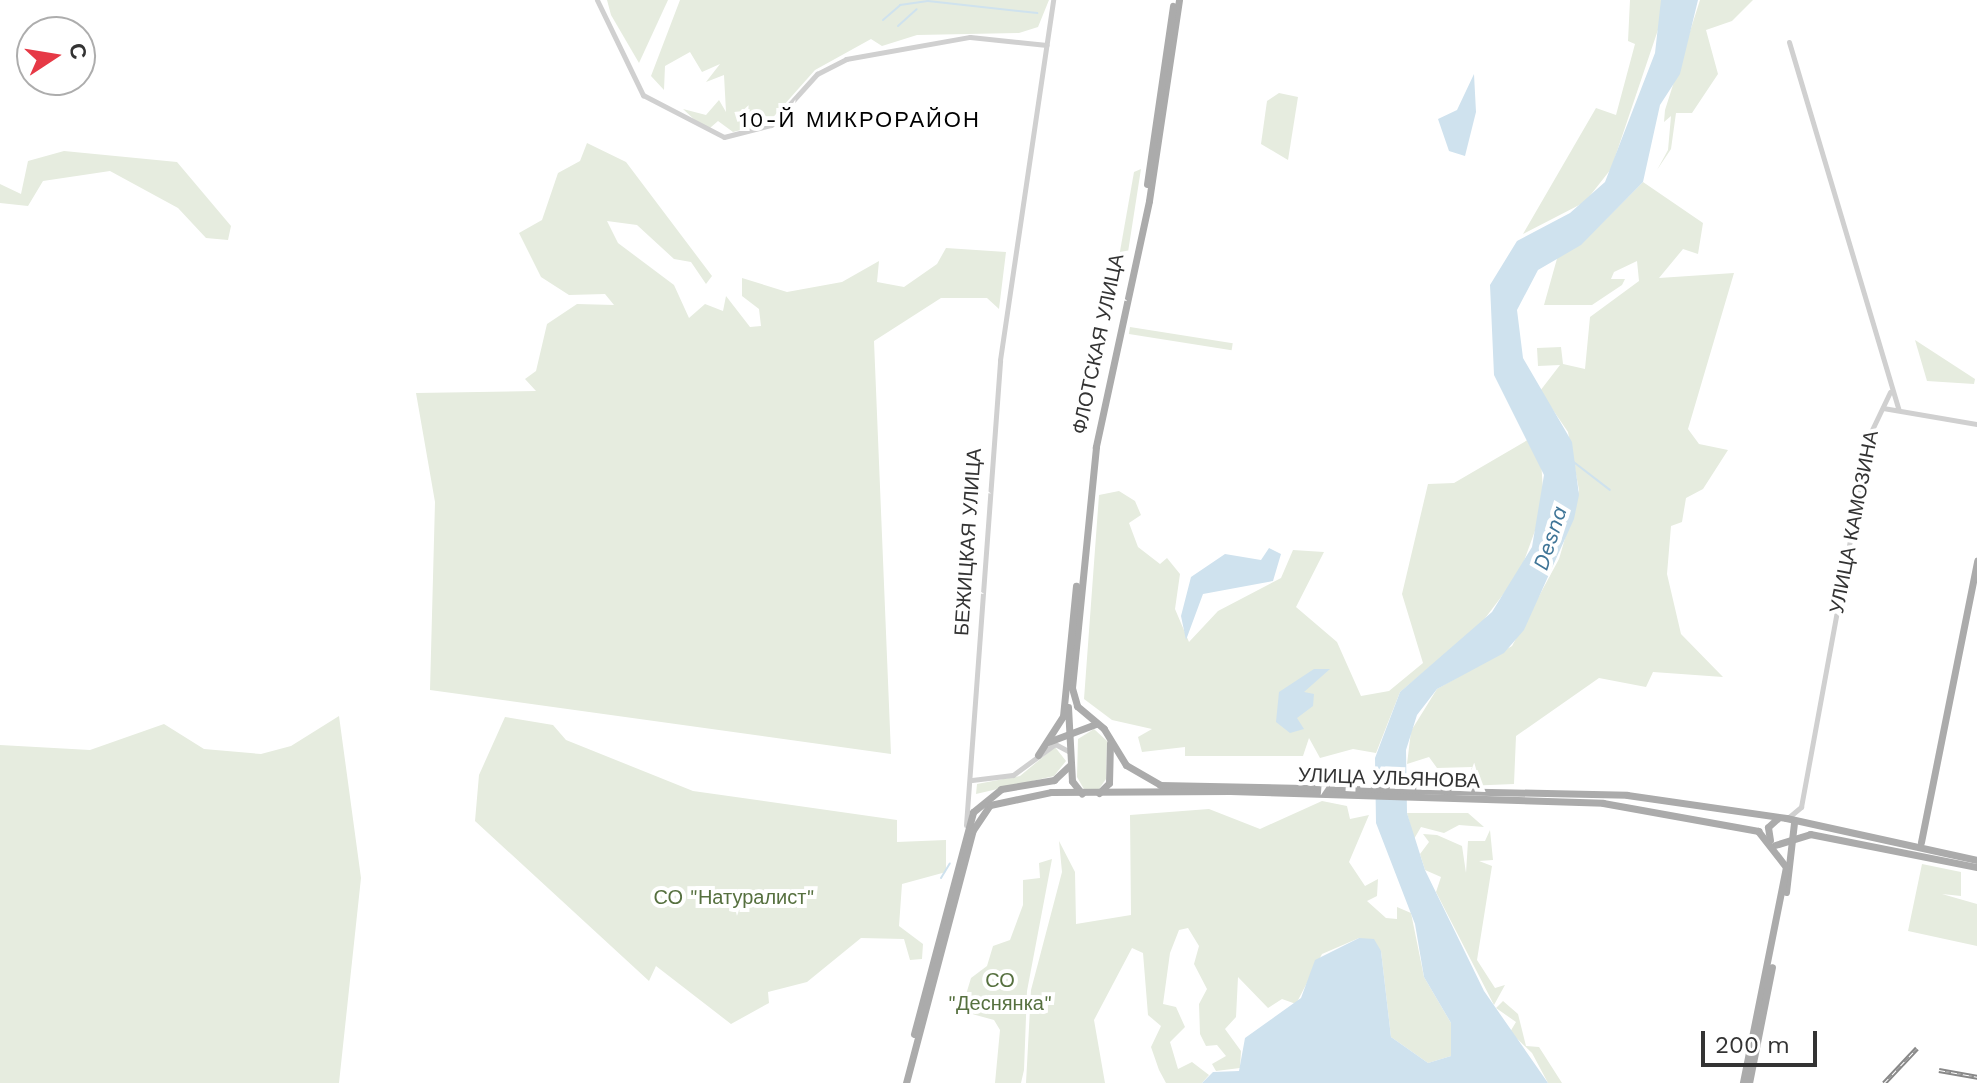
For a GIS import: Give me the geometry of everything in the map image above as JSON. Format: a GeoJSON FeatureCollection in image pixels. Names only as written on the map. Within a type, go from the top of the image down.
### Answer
{"type":"FeatureCollection","features":[{"type":"Feature","properties":{"kind":"main road","name":"ФЛОТСКАЯ УЛИЦА"},"geometry":{"type":"LineString","coordinates":[[1098,724],[1077,706],[1072,688],[1094,460],[1144,230],[1177,0]]}},
{"type":"Feature","properties":{"kind":"main road","name":"ФЛОТСКАЯ УЛИЦА"},"geometry":{"type":"LineString","coordinates":[[1067,697],[1089,466],[1145,199],[1177,0]]}},
{"type":"Feature","properties":{"kind":"main road"},"geometry":{"type":"LineString","coordinates":[[1921,842],[1977,561]]}},
{"type":"Feature","properties":{"kind":"main road"},"geometry":{"type":"LineString","coordinates":[[1048,743],[1070,731],[1082,726],[1098,724],[1110,740],[1109,783],[1089,796],[1075,788],[1071,762],[1072,746],[1070,731],[1067,697]]}},
{"type":"Feature","properties":{"kind":"main road"},"geometry":{"type":"LineString","coordinates":[[1038,755],[1048,743],[1067,697]]}},
{"type":"Feature","properties":{"kind":"main road"},"geometry":{"type":"LineString","coordinates":[[1072,746],[1082,726]]}},
{"type":"Feature","properties":{"kind":"main road","name":"УЛИЦА УЛЬЯНОВА"},"geometry":{"type":"LineString","coordinates":[[1110,740],[1138,776],[1160,785],[1609,793],[1783,818]]}},
{"type":"Feature","properties":{"kind":"main road"},"geometry":{"type":"LineString","coordinates":[[966,826],[989,795],[1054,780],[1071,762]]}},
{"type":"Feature","properties":{"kind":"main road","name":"УЛИЦА УЛЬЯНОВА"},"geometry":{"type":"LineString","coordinates":[[1002,798],[1278,788]]}},
{"type":"Feature","properties":{"kind":"main road","name":"УЛИЦА УЛЬЯНОВА"},"geometry":{"type":"LineString","coordinates":[[1433,792],[1621,804],[1748,827],[1772,843]]}},
{"type":"Feature","properties":{"kind":"main road","name":"БЕЖИЦКАЯ УЛИЦА"},"geometry":{"type":"LineString","coordinates":[[904,1083],[973,830],[1002,798]]}},
{"type":"Feature","properties":{"kind":"main road"},"geometry":{"type":"LineString","coordinates":[[1746,1083],[1786,867],[1772,843],[1768,827],[1783,818],[1803,826],[1977,860]]}},
{"type":"Feature","properties":{"kind":"main road"},"geometry":{"type":"LineString","coordinates":[[1746,1083],[1798,839],[1794,823]]}},
{"type":"Feature","properties":{"kind":"main road","name":"БЕЖИЦКАЯ УЛИЦА"},"geometry":{"type":"LineString","coordinates":[[904,1083],[966,826]]}},
{"type":"Feature","properties":{"kind":"main road"},"geometry":{"type":"LineString","coordinates":[[1772,843],[1798,839],[1977,867]]}},
{"type":"Feature","properties":{"kind":"street"},"geometry":{"type":"LineString","coordinates":[[597,0],[643,95],[706,133],[741,136],[771,125],[817,74],[846,59],[970,37],[1047,45]]}},
{"type":"Feature","properties":{"kind":"street","name":"БЕЖИЦКАЯ УЛИЦА"},"geometry":{"type":"LineString","coordinates":[[966,826],[972,780],[1000,360],[1053,0]]}},
{"type":"Feature","properties":{"kind":"street"},"geometry":{"type":"LineString","coordinates":[[1789,42],[1890,392],[1899,410]]}},
{"type":"Feature","properties":{"kind":"street","name":"УЛИЦА КАМОЗИНА"},"geometry":{"type":"LineString","coordinates":[[1783,818],[1801,807],[1872,424],[1890,392]]}},
{"type":"Feature","properties":{"kind":"street"},"geometry":{"type":"LineString","coordinates":[[1883,408],[1977,424]]}},
{"type":"Feature","properties":{"kind":"street"},"geometry":{"type":"LineString","coordinates":[[972,780],[1013,775],[1038,755],[1059,744],[1071,762]]}},
{"type":"Feature","properties":{"kind":"green space"},"geometry":{"type":"Polygon","coordinates":[[[607,0],[668,0],[639,63],[611,15],[607,0]]]}},
{"type":"Feature","properties":{"kind":"green space"},"geometry":{"type":"Polygon","coordinates":[[[680,0],[1049,0],[1038,27],[1019,33],[917,35],[882,46],[871,39],[815,70],[768,123],[733,132],[718,121],[710,128],[698,123],[683,109],[706,115],[719,100],[726,112],[724,75],[706,82],[720,64],[702,72],[690,52],[665,66],[664,90],[651,76],[680,0]]]}},
{"type":"Feature","properties":{"kind":"green space"},"geometry":{"type":"Polygon","coordinates":[[[1630,0],[1661,0],[1662,18],[1611,169],[1585,202],[1523,234],[1596,108],[1616,115],[1635,44],[1628,41],[1630,0]]]}},
{"type":"Feature","properties":{"kind":"green space"},"geometry":{"type":"Polygon","coordinates":[[[1700,0],[1753,0],[1732,21],[1706,30],[1718,74],[1692,113],[1676,113],[1671,149],[1657,170],[1668,150],[1671,116],[1664,122],[1665,110],[1700,0]]]}},
{"type":"Feature","properties":{"kind":"green space"},"geometry":{"type":"Polygon","coordinates":[[[1279,93],[1298,97],[1288,160],[1261,144],[1267,101],[1279,93]]]}},
{"type":"Feature","properties":{"kind":"green space"},"geometry":{"type":"Polygon","coordinates":[[[587,143],[626,162],[712,276],[706,284],[691,262],[674,259],[637,225],[607,221],[618,243],[674,285],[689,318],[705,304],[723,311],[726,296],[750,327],[761,326],[759,309],[742,296],[742,278],[787,292],[842,282],[879,261],[877,282],[904,287],[937,264],[946,248],[1006,252],[999,309],[987,298],[941,298],[874,341],[891,754],[430,690],[435,502],[416,393],[536,391],[525,379],[536,371],[547,324],[577,304],[614,305],[605,294],[569,295],[541,277],[519,233],[542,220],[558,173],[580,161],[587,143]]]}},
{"type":"Feature","properties":{"kind":"green space"},"geometry":{"type":"Polygon","coordinates":[[[64,151],[177,162],[231,226],[228,240],[206,238],[178,208],[110,171],[43,181],[28,206],[0,203],[0,184],[21,194],[28,161],[64,151]]]}},
{"type":"Feature","properties":{"kind":"green space"},"geometry":{"type":"Polygon","coordinates":[[[1141,169],[1128,252],[1119,257],[1134,172],[1141,169]]]}},
{"type":"Feature","properties":{"kind":"green space"},"geometry":{"type":"Polygon","coordinates":[[[1643,182],[1703,223],[1698,254],[1683,249],[1659,278],[1734,273],[1688,429],[1699,444],[1728,450],[1703,489],[1686,498],[1682,522],[1671,526],[1667,574],[1681,634],[1723,677],[1653,672],[1646,687],[1599,678],[1516,736],[1514,784],[1465,786],[1472,767],[1437,768],[1429,757],[1407,764],[1411,731],[1437,689],[1512,646],[1559,559],[1579,490],[1568,432],[1540,391],[1560,365],[1538,366],[1537,348],[1561,347],[1563,364],[1585,369],[1590,317],[1639,281],[1637,261],[1614,272],[1611,279],[1625,279],[1622,285],[1592,305],[1544,305],[1558,255],[1581,244],[1643,182]]]}},
{"type":"Feature","properties":{"kind":"green space"},"geometry":{"type":"Polygon","coordinates":[[[1130,327],[1233,343],[1232,350],[1129,334],[1130,327]]]}},
{"type":"Feature","properties":{"kind":"green space"},"geometry":{"type":"Polygon","coordinates":[[[1915,340],[1975,379],[1974,384],[1927,381],[1915,340]]]}},
{"type":"Feature","properties":{"kind":"green space"},"geometry":{"type":"Polygon","coordinates":[[[1531,438],[1541,460],[1544,506],[1520,572],[1480,625],[1400,692],[1376,753],[1353,749],[1320,758],[1309,738],[1303,756],[1185,756],[1185,747],[1142,752],[1138,737],[1152,729],[1112,720],[1084,699],[1099,495],[1119,491],[1135,501],[1141,515],[1129,523],[1138,547],[1160,564],[1167,558],[1180,574],[1175,609],[1189,642],[1218,611],[1281,578],[1293,550],[1324,552],[1296,607],[1337,642],[1361,696],[1389,691],[1423,663],[1402,594],[1428,484],[1454,483],[1531,438]]]}},
{"type":"Feature","properties":{"kind":"green space"},"geometry":{"type":"Polygon","coordinates":[[[339,716],[361,878],[339,1083],[0,1083],[0,745],[90,750],[164,724],[204,749],[261,754],[291,746],[339,716]]]}},
{"type":"Feature","properties":{"kind":"green space","name":"СО \"Натуралист\""},"geometry":{"type":"Polygon","coordinates":[[[505,717],[553,725],[566,740],[693,791],[897,820],[897,842],[946,840],[946,872],[902,884],[899,926],[923,944],[922,959],[910,960],[904,939],[861,938],[807,982],[768,992],[769,1003],[731,1024],[656,966],[649,981],[475,821],[479,775],[505,717]]]}},
{"type":"Feature","properties":{"kind":"green space"},"geometry":{"type":"Polygon","coordinates":[[[1094,729],[1107,741],[1106,779],[1099,789],[1085,791],[1077,777],[1078,739],[1094,729]]]}},
{"type":"Feature","properties":{"kind":"green space"},"geometry":{"type":"Polygon","coordinates":[[[1055,747],[1066,761],[1054,776],[976,794],[977,784],[1020,776],[1055,747]]]}},
{"type":"Feature","properties":{"kind":"green space"},"geometry":{"type":"Polygon","coordinates":[[[1322,801],[1347,806],[1350,819],[1369,815],[1349,862],[1365,886],[1378,879],[1377,896],[1367,901],[1386,918],[1397,919],[1397,907],[1411,913],[1424,977],[1451,1023],[1451,1056],[1428,1063],[1391,1037],[1381,951],[1359,938],[1322,954],[1296,1004],[1282,999],[1268,1008],[1238,977],[1236,1017],[1225,1029],[1241,1051],[1240,1068],[1216,1071],[1212,1064],[1226,1056],[1217,1045],[1206,1046],[1200,1034],[1199,1004],[1207,989],[1194,964],[1199,946],[1188,928],[1179,930],[1170,953],[1163,1004],[1176,1007],[1185,1027],[1170,1042],[1178,1069],[1192,1062],[1209,1075],[1202,1083],[1166,1083],[1159,1070],[1151,1047],[1161,1026],[1148,1015],[1143,953],[1132,948],[1094,1020],[1105,1083],[1026,1083],[1031,990],[1062,872],[1059,841],[1075,872],[1076,924],[1131,915],[1130,815],[1209,809],[1260,829],[1322,801]]]}},
{"type":"Feature","properties":{"kind":"green space"},"geometry":{"type":"Polygon","coordinates":[[[1407,813],[1468,813],[1484,827],[1459,825],[1444,833],[1421,827],[1414,839],[1407,813]]]}},
{"type":"Feature","properties":{"kind":"green space"},"geometry":{"type":"Polygon","coordinates":[[[1490,830],[1493,860],[1479,861],[1492,866],[1477,960],[1495,988],[1505,985],[1494,1005],[1436,892],[1441,877],[1425,870],[1420,854],[1429,842],[1423,834],[1437,835],[1462,846],[1466,873],[1468,841],[1485,841],[1490,830]]]}},
{"type":"Feature","properties":{"kind":"green space","name":"СО \"Деснянка\""},"geometry":{"type":"Polygon","coordinates":[[[1052,859],[1027,991],[1021,1083],[995,1083],[1000,1030],[994,1020],[961,1011],[971,978],[987,966],[993,946],[1010,940],[1023,905],[1023,880],[1040,878],[1039,863],[1052,859]]]}},
{"type":"Feature","properties":{"kind":"green space"},"geometry":{"type":"Polygon","coordinates":[[[1922,864],[1961,872],[1961,896],[1942,894],[1977,904],[1977,946],[1908,931],[1922,864]]]}},
{"type":"Feature","properties":{"kind":"green space"},"geometry":{"type":"Polygon","coordinates":[[[1503,1001],[1518,1014],[1526,1046],[1539,1047],[1562,1083],[1548,1083],[1532,1053],[1510,1032],[1516,1022],[1496,1008],[1503,1001]]]}},
{"type":"Feature","properties":{"kind":"water","name":"Desna"},"geometry":{"type":"Polygon","coordinates":[[[1661,0],[1698,0],[1680,74],[1660,105],[1643,182],[1581,245],[1538,270],[1517,310],[1523,358],[1572,442],[1579,495],[1574,519],[1524,630],[1504,653],[1437,689],[1417,715],[1406,750],[1407,813],[1425,870],[1484,991],[1548,1083],[1202,1083],[1213,1072],[1239,1071],[1245,1038],[1301,998],[1315,960],[1359,938],[1374,939],[1381,951],[1391,1037],[1428,1063],[1451,1056],[1451,1023],[1424,977],[1415,924],[1376,823],[1375,758],[1400,692],[1492,612],[1532,547],[1544,475],[1494,375],[1490,285],[1517,241],[1570,213],[1605,182],[1655,53],[1661,0]]]}},
{"type":"Feature","properties":{"kind":"water"},"geometry":{"type":"Polygon","coordinates":[[[1474,74],[1476,112],[1465,156],[1449,151],[1438,119],[1457,110],[1474,74]]]}},
{"type":"Feature","properties":{"kind":"water"},"geometry":{"type":"Polygon","coordinates":[[[1269,548],[1281,554],[1273,581],[1203,594],[1186,640],[1181,616],[1191,577],[1225,554],[1261,560],[1269,548]]]}},
{"type":"Feature","properties":{"kind":"water"},"geometry":{"type":"Polygon","coordinates":[[[1314,669],[1330,669],[1304,692],[1314,694],[1313,706],[1297,718],[1304,729],[1290,733],[1276,722],[1279,692],[1314,669]]]}},
{"type":"Feature","properties":{"kind":"waterway"},"geometry":{"type":"LineString","coordinates":[[883,20],[900,5],[928,1],[1037,13]]}},
{"type":"Feature","properties":{"kind":"waterway"},"geometry":{"type":"LineString","coordinates":[[898,26],[917,9]]}},
{"type":"Feature","properties":{"kind":"waterway"},"geometry":{"type":"LineString","coordinates":[[1571,460],[1610,490]]}},
{"type":"Feature","properties":{"kind":"waterway"},"geometry":{"type":"LineString","coordinates":[[941,878],[950,863]]}},
{"type":"Feature","properties":{"kind":"railway"},"geometry":{"type":"LineString","coordinates":[[1884,1083],[1917,1048]]}},
{"type":"Feature","properties":{"kind":"railway"},"geometry":{"type":"LineString","coordinates":[[1939,1070],[1977,1077]]}},
{"type":"Feature","properties":{"kind":"district","name":"10-Й МИКРОРАЙОН"},"geometry":{"type":"Point","coordinates":[860,120]}}]}
